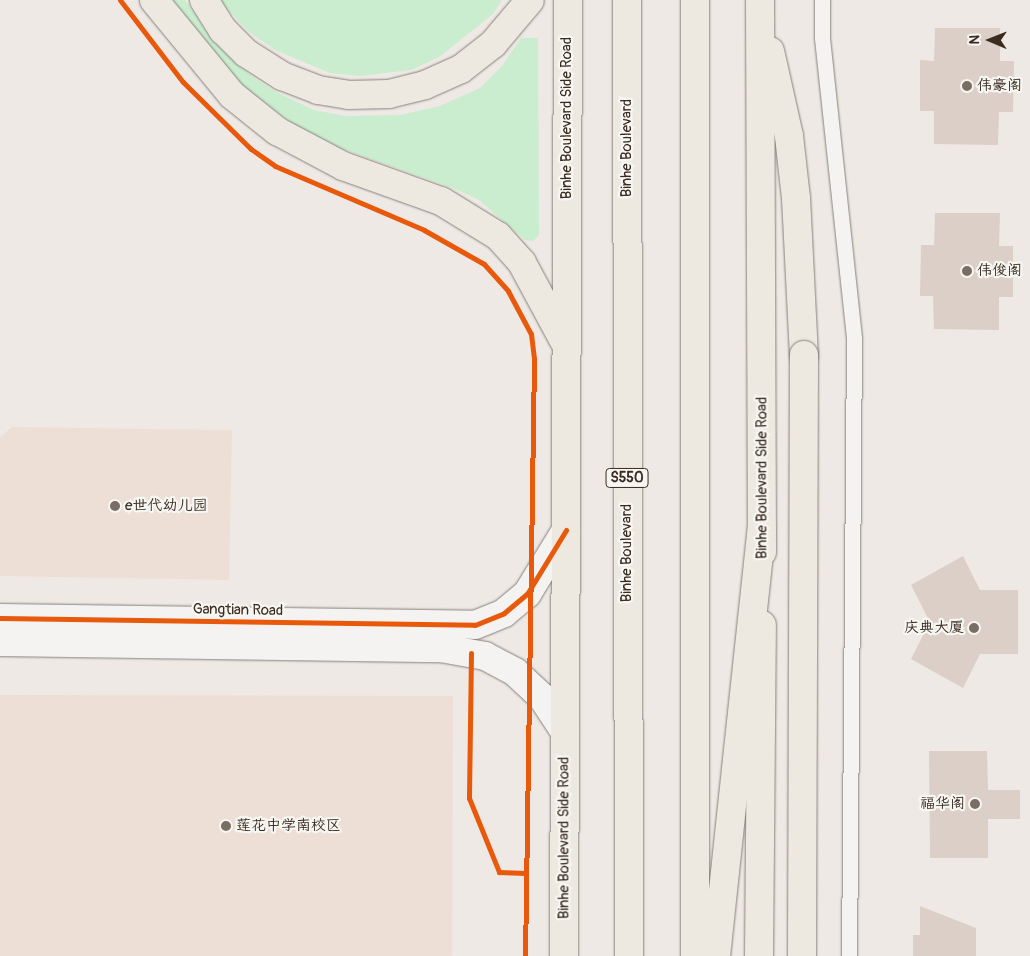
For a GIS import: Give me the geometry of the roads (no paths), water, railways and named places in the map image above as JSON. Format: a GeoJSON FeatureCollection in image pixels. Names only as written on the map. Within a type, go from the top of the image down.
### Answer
{"type":"FeatureCollection","features":[{"type":"Feature","properties":{"kind":"main road"},"geometry":{"type":"LineString","coordinates":[[154,0],[232,95],[278,130],[343,166],[441,201],[498,236],[522,264],[566,346]]}},
{"type":"Feature","properties":{"kind":"main road"},"geometry":{"type":"LineString","coordinates":[[204,0],[223,30],[246,52],[282,76],[318,90],[350,95],[389,94],[425,85],[461,69],[493,44],[530,0]]}},
{"type":"Feature","properties":{"kind":"main road","name":"Binhe Boulevard Side Road"},"geometry":{"type":"LineString","coordinates":[[564,956],[568,0]]}},
{"type":"Feature","properties":{"kind":"main road","name":"Binhe Boulevard"},"geometry":{"type":"LineString","coordinates":[[627,0],[630,956]]}},
{"type":"Feature","properties":{"kind":"main road"},"geometry":{"type":"LineString","coordinates":[[695,0],[695,956]]}},
{"type":"Feature","properties":{"kind":"main road"},"geometry":{"type":"LineString","coordinates":[[760,9],[778,77],[789,136],[801,254],[804,355],[802,956]]}},
{"type":"Feature","properties":{"kind":"main road","name":"Binhe Boulevard Side Road"},"geometry":{"type":"LineString","coordinates":[[759,956],[762,528],[760,9]]}},
{"type":"Feature","properties":{"kind":"main road"},"geometry":{"type":"LineString","coordinates":[[716,956],[762,528]]}},
{"type":"Feature","properties":{"kind":"street","name":"Gangtian Road"},"geometry":{"type":"LineString","coordinates":[[0,618],[475,625],[504,614],[517,604],[546,565],[566,530]]}},
{"type":"Feature","properties":{"kind":"street"},"geometry":{"type":"LineString","coordinates":[[0,642],[441,648],[485,656],[515,672],[542,697],[564,732]]}},
{"type":"Feature","properties":{"kind":"lane"},"geometry":{"type":"LineString","coordinates":[[822,0],[822,38],[854,339],[849,956]]}},
{"type":"Feature","properties":{"kind":"place","name":"伟豪阁"},"geometry":{"type":"Point","coordinates":[967,86]}},
{"type":"Feature","properties":{"kind":"place","name":"伟俊阁"},"geometry":{"type":"Point","coordinates":[967,271]}},
{"type":"Feature","properties":{"kind":"place","name":"e世代幼儿园"},"geometry":{"type":"Point","coordinates":[115,506]}},
{"type":"Feature","properties":{"kind":"place","name":"庆典大厦"},"geometry":{"type":"Point","coordinates":[974,628]}},
{"type":"Feature","properties":{"kind":"place","name":"福华阁"},"geometry":{"type":"Point","coordinates":[975,804]}},
{"type":"Feature","properties":{"kind":"place","name":"莲花中学南校区"},"geometry":{"type":"Point","coordinates":[226,826]}}]}
